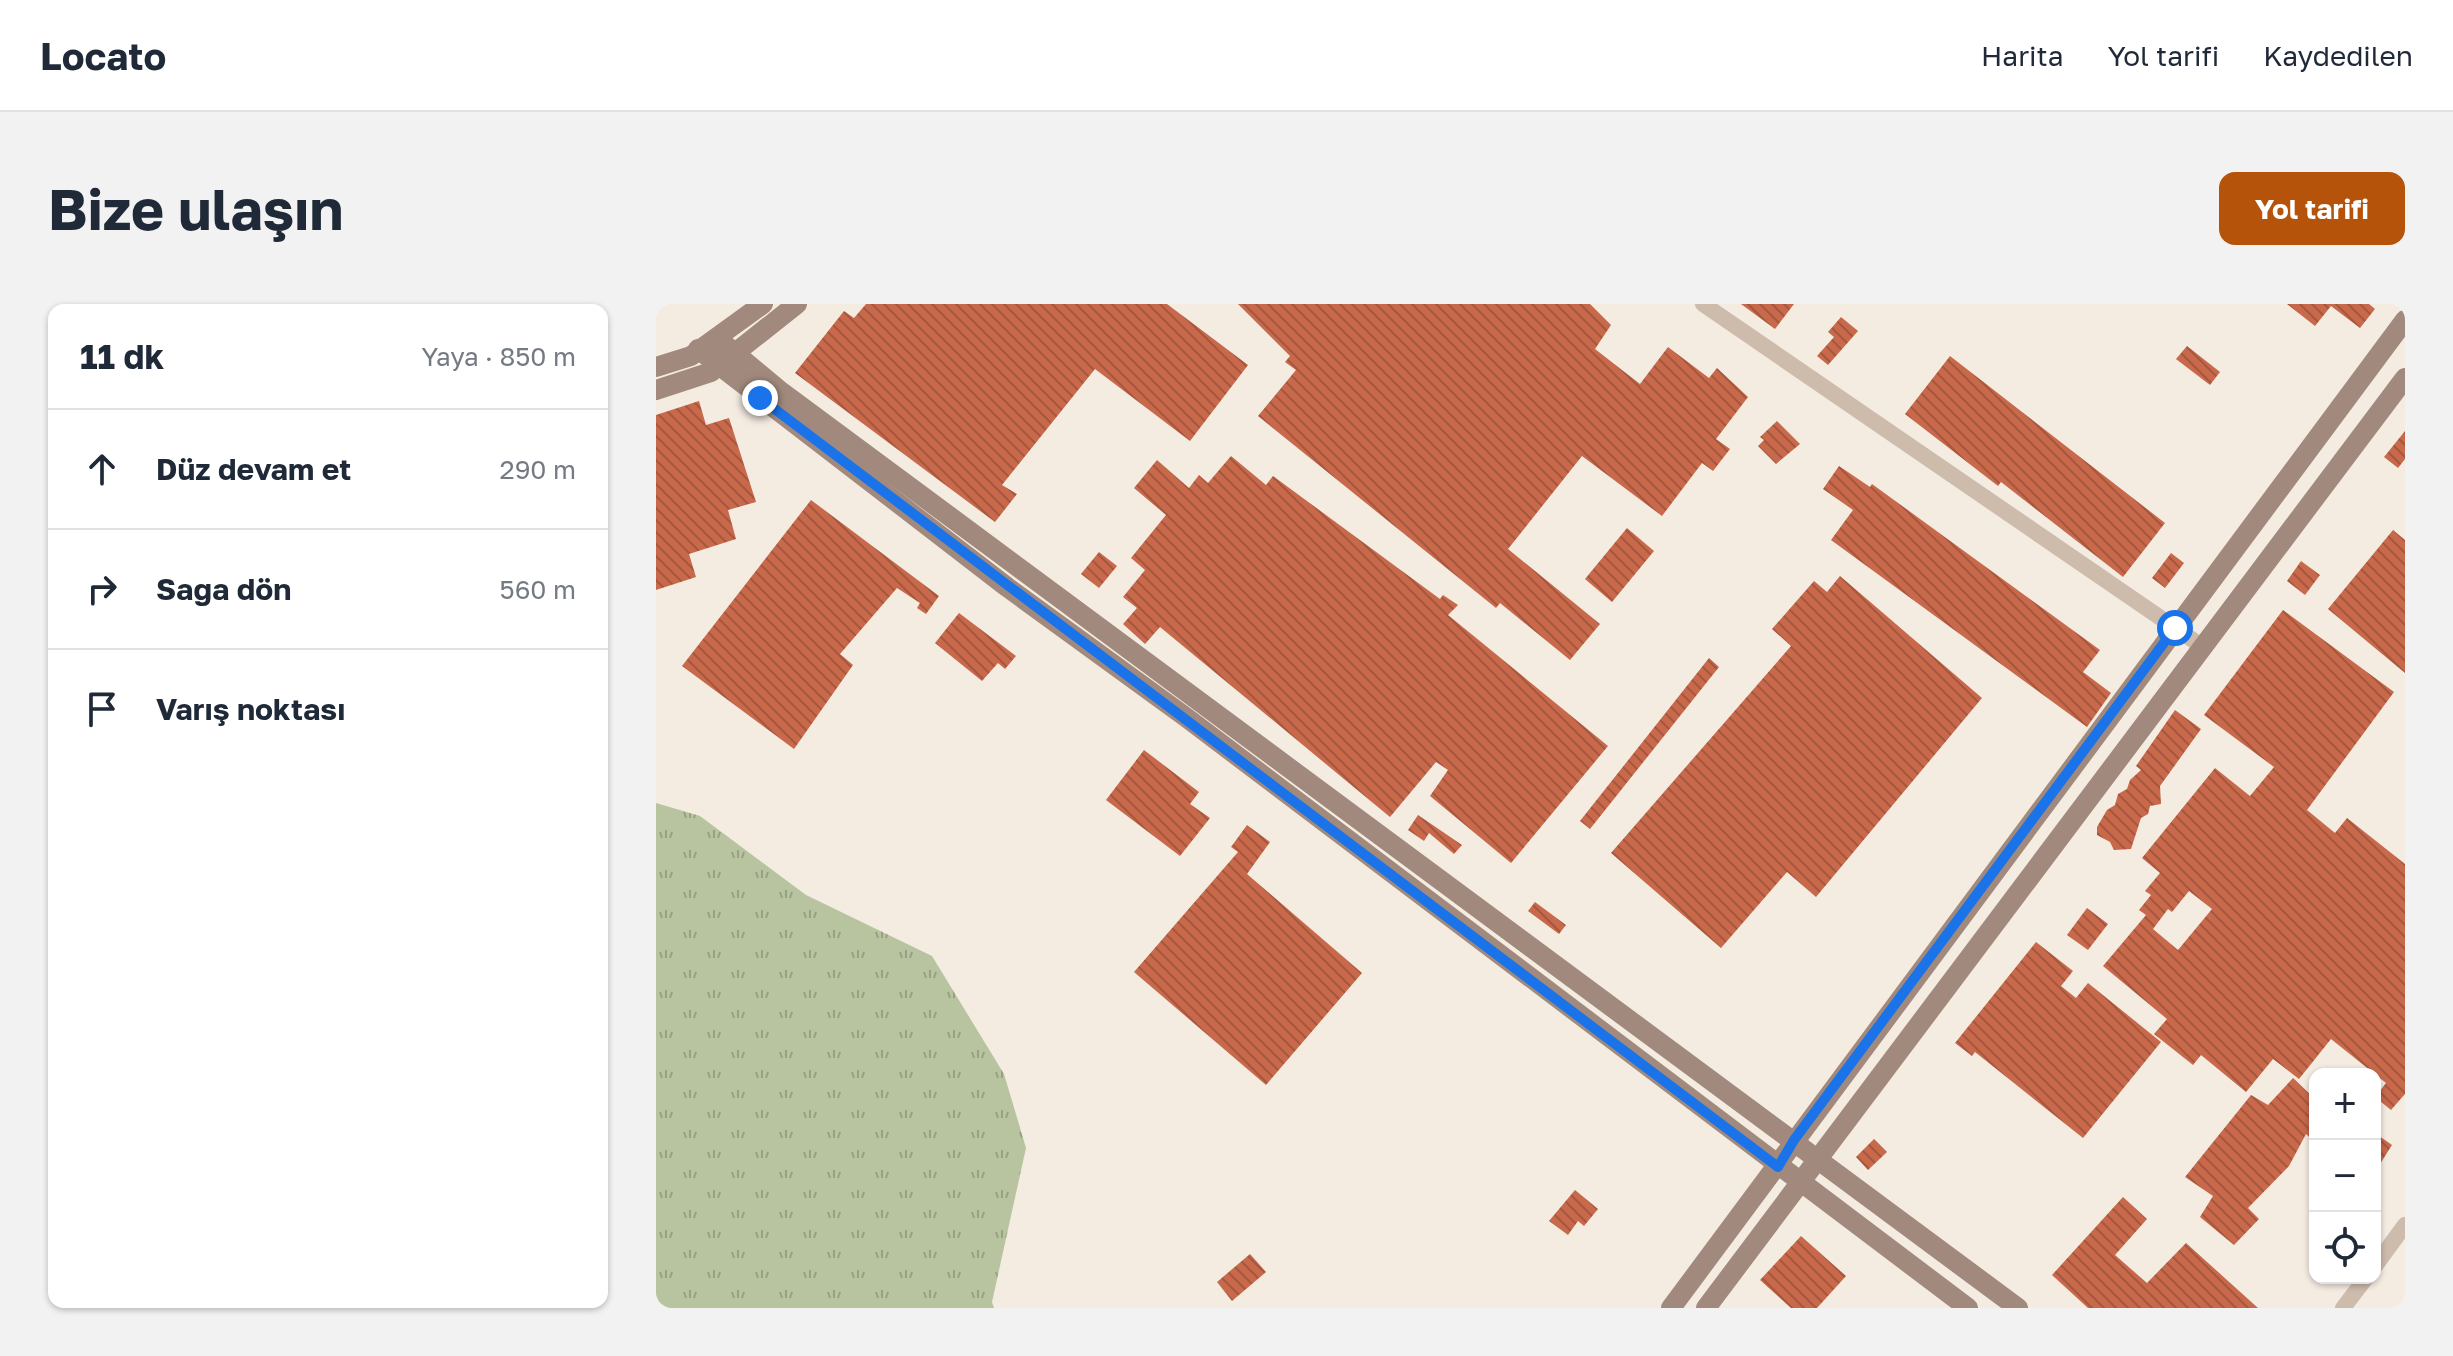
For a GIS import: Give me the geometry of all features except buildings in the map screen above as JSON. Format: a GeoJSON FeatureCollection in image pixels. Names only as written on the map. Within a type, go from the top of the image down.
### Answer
{"type":"FeatureCollection","features":[{"type":"Feature","properties":{"kind":"street"},"geometry":{"type":"LineString","coordinates":[[656,367],[718,339],[763,304]]}},
{"type":"Feature","properties":{"kind":"street"},"geometry":{"type":"LineString","coordinates":[[656,390],[711,372],[797,304]]}},
{"type":"Feature","properties":{"kind":"street"},"geometry":{"type":"LineString","coordinates":[[1703,304],[2203,647]]}},
{"type":"Feature","properties":{"kind":"street"},"geometry":{"type":"LineString","coordinates":[[1671,1308],[2405,320]]}},
{"type":"Feature","properties":{"kind":"street"},"geometry":{"type":"LineString","coordinates":[[718,339],[728,358],[1007,587],[1187,718],[1968,1308]]}},
{"type":"Feature","properties":{"kind":"street"},"geometry":{"type":"LineString","coordinates":[[698,349],[728,358],[779,390],[2018,1308]]}},
{"type":"Feature","properties":{"kind":"street"},"geometry":{"type":"LineString","coordinates":[[1706,1308],[2405,378]]}},
{"type":"Feature","properties":{"kind":"street"},"geometry":{"type":"LineString","coordinates":[[2381,1258],[2405,1225]]}},
{"type":"Feature","properties":{"kind":"street"},"geometry":{"type":"LineString","coordinates":[[2343,1308],[2361,1284]]}},
{"type":"Feature","properties":{"kind":"green space"},"geometry":{"type":"Polygon","coordinates":[[[656,803],[700,816],[806,895],[932,956],[1004,1074],[1026,1148],[992,1302],[994,1308],[656,1308],[656,803]]]}},
{"type":"Feature","properties":{"kind":"route"},"geometry":{"type":"LineString","coordinates":[[760,398],[1778,1167],[1794,1140],[2175,628]]}}]}
